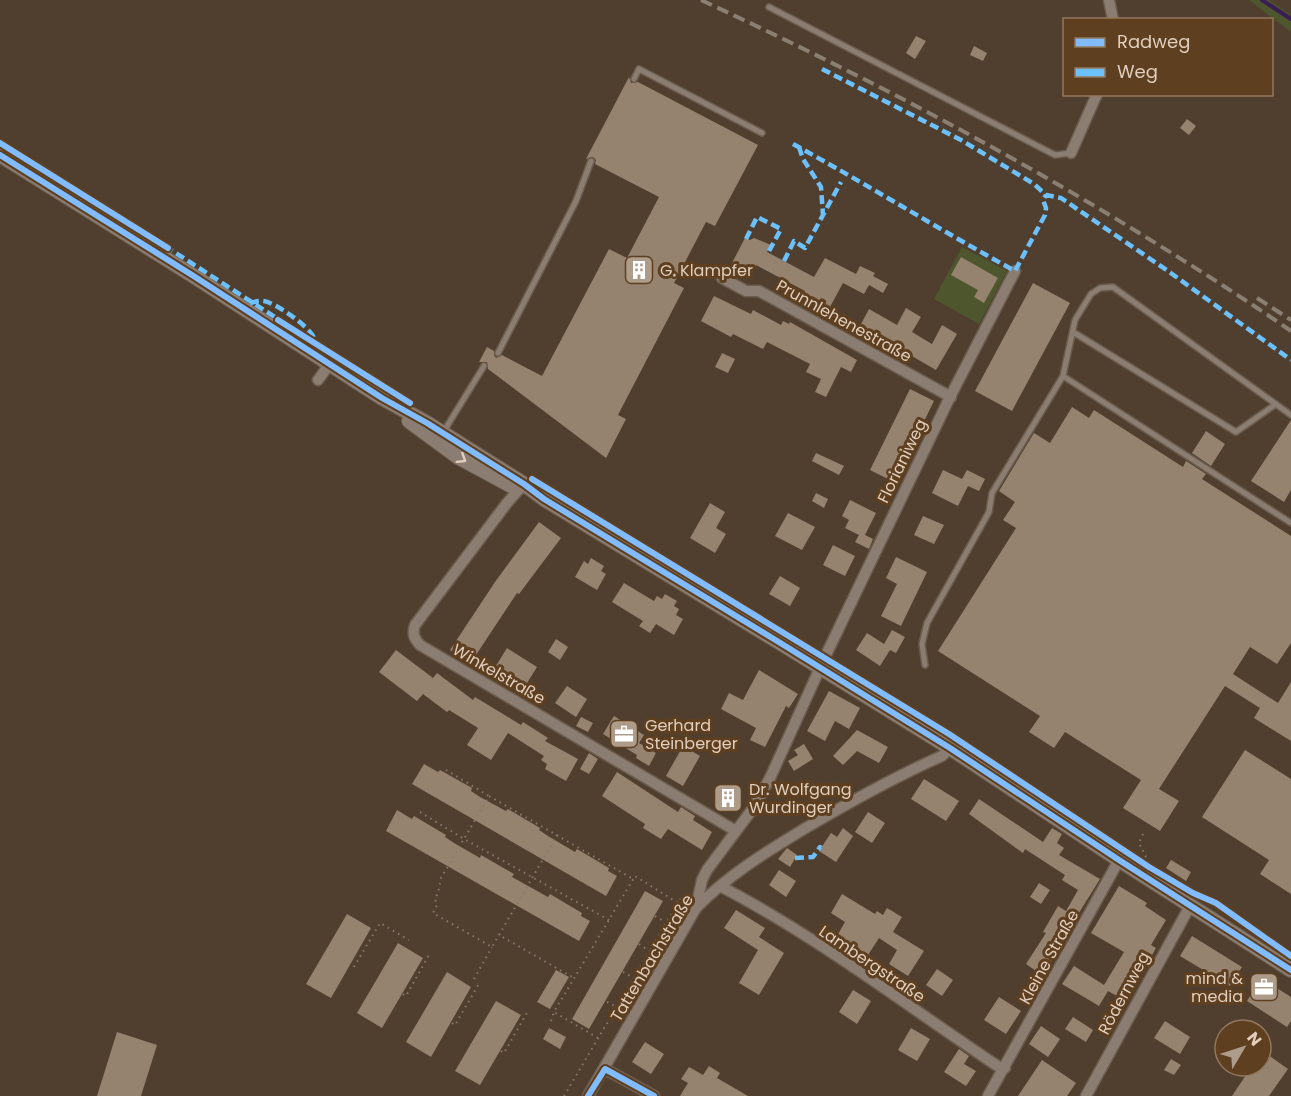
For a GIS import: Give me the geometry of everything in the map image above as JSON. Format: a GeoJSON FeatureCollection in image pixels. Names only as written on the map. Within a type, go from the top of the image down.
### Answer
{"type":"FeatureCollection","features":[{"type":"Feature","properties":{"kind":"street"},"geometry":{"type":"LineString","coordinates":[[1109,0],[1113,18]]}},
{"type":"Feature","properties":{"kind":"street"},"geometry":{"type":"LineString","coordinates":[[1071,153],[1096,96]]}},
{"type":"Feature","properties":{"kind":"street"},"geometry":{"type":"LineString","coordinates":[[0,155],[192,275],[382,398],[409,422],[544,499],[820,667],[950,748],[1291,970]]}},
{"type":"Feature","properties":{"kind":"street","name":"Florianiweg"},"geometry":{"type":"LineString","coordinates":[[820,667],[1015,271]]}},
{"type":"Feature","properties":{"kind":"street","name":"Prunnlehenestraße"},"geometry":{"type":"LineString","coordinates":[[722,278],[746,291],[759,291],[951,397]]}},
{"type":"Feature","properties":{"kind":"street"},"geometry":{"type":"LineString","coordinates":[[318,380],[329,365]]}},
{"type":"Feature","properties":{"kind":"street","name":"Winkelstraße"},"geometry":{"type":"LineString","coordinates":[[522,487],[415,625],[413,632],[415,639],[429,650],[736,831]]}},
{"type":"Feature","properties":{"kind":"street"},"geometry":{"type":"LineString","coordinates":[[696,908],[702,880],[707,870],[736,831],[770,778],[820,667]]}},
{"type":"Feature","properties":{"kind":"street","name":"Tattenbachstraße"},"geometry":{"type":"LineString","coordinates":[[588,1096],[696,908],[739,870],[798,833],[892,780],[942,756],[950,748]]}},
{"type":"Feature","properties":{"kind":"street","name":"Kleine Straße"},"geometry":{"type":"LineString","coordinates":[[988,1096],[1119,860]]}},
{"type":"Feature","properties":{"kind":"street","name":"Lambergstraße"},"geometry":{"type":"LineString","coordinates":[[720,886],[804,936],[999,1067],[1005,1068]]}},
{"type":"Feature","properties":{"kind":"street","name":"Rödernweg"},"geometry":{"type":"LineString","coordinates":[[1086,1096],[1190,906]]}},
{"type":"Feature","properties":{"kind":"street"},"geometry":{"type":"LineString","coordinates":[[605,1069],[654,1096]]}},
{"type":"Feature","properties":{"kind":"lane"},"geometry":{"type":"LineString","coordinates":[[770,7],[1055,155],[1071,153]]}},
{"type":"Feature","properties":{"kind":"lane"},"geometry":{"type":"LineString","coordinates":[[634,79],[639,69],[762,133]]}},
{"type":"Feature","properties":{"kind":"lane"},"geometry":{"type":"LineString","coordinates":[[498,353],[576,201],[591,161]]}},
{"type":"Feature","properties":{"kind":"lane"},"geometry":{"type":"LineString","coordinates":[[925,665],[922,644],[927,623],[989,512],[992,493],[1063,376],[1076,320],[1090,294],[1100,288],[1113,287],[1291,415]]}},
{"type":"Feature","properties":{"kind":"lane"},"geometry":{"type":"LineString","coordinates":[[1073,332],[1236,432],[1276,404]]}},
{"type":"Feature","properties":{"kind":"lane"},"geometry":{"type":"LineString","coordinates":[[440,438],[484,366]]}},
{"type":"Feature","properties":{"kind":"lane"},"geometry":{"type":"LineString","coordinates":[[1063,376],[1291,523]]}},
{"type":"Feature","properties":{"kind":"path"},"geometry":{"type":"LineString","coordinates":[[446,770],[633,879]]}},
{"type":"Feature","properties":{"kind":"path"},"geometry":{"type":"LineString","coordinates":[[489,796],[441,878],[435,899],[437,905],[433,913],[492,947]]}},
{"type":"Feature","properties":{"kind":"path"},"geometry":{"type":"LineString","coordinates":[[420,812],[609,920]]}},
{"type":"Feature","properties":{"kind":"path"},"geometry":{"type":"LineString","coordinates":[[1143,834],[1139,843],[1150,862],[1149,867]]}},
{"type":"Feature","properties":{"kind":"path"},"geometry":{"type":"LineString","coordinates":[[474,979],[557,835]]}},
{"type":"Feature","properties":{"kind":"path"},"geometry":{"type":"LineString","coordinates":[[1139,861],[1158,872]]}},
{"type":"Feature","properties":{"kind":"path"},"geometry":{"type":"LineString","coordinates":[[551,1021],[554,1012],[635,876],[678,903]]}},
{"type":"Feature","properties":{"kind":"path"},"geometry":{"type":"LineString","coordinates":[[564,1096],[681,898]]}},
{"type":"Feature","properties":{"kind":"path"},"geometry":{"type":"LineString","coordinates":[[655,916],[666,923]]}},
{"type":"Feature","properties":{"kind":"path"},"geometry":{"type":"LineString","coordinates":[[354,967],[380,923],[409,940]]}},
{"type":"Feature","properties":{"kind":"path"},"geometry":{"type":"LineString","coordinates":[[499,935],[574,978]]}},
{"type":"Feature","properties":{"kind":"path"},"geometry":{"type":"LineString","coordinates":[[639,944],[650,951]]}},
{"type":"Feature","properties":{"kind":"path"},"geometry":{"type":"LineString","coordinates":[[403,994],[406,996],[430,953]]}},
{"type":"Feature","properties":{"kind":"path"},"geometry":{"type":"LineString","coordinates":[[623,972],[634,978]]}},
{"type":"Feature","properties":{"kind":"path"},"geometry":{"type":"LineString","coordinates":[[452,1023],[455,1025],[480,982]]}},
{"type":"Feature","properties":{"kind":"path"},"geometry":{"type":"LineString","coordinates":[[606,1002],[617,1007]]}},
{"type":"Feature","properties":{"kind":"path"},"geometry":{"type":"LineString","coordinates":[[501,1051],[504,1053],[528,1011]]}},
{"type":"Feature","properties":{"kind":"path"},"geometry":{"type":"LineString","coordinates":[[554,1012],[598,1038]]}},
{"type":"Feature","properties":{"kind":"green space"},"geometry":{"type":"Polygon","coordinates":[[[1249,0],[1269,0],[1291,15],[1291,32],[1249,0]]]}},
{"type":"Feature","properties":{"kind":"green space"},"geometry":{"type":"Polygon","coordinates":[[[962,247],[1007,271],[979,324],[934,299],[962,247]]]}},
{"type":"Feature","properties":{"kind":"building"},"geometry":{"type":"Polygon","coordinates":[[[916,36],[926,41],[915,59],[906,53],[916,36]]]}},
{"type":"Feature","properties":{"kind":"building"},"geometry":{"type":"Polygon","coordinates":[[[974,46],[987,53],[983,61],[970,55],[974,46]]]}},
{"type":"Feature","properties":{"kind":"building","name":"G. Klampfer"},"geometry":{"type":"Polygon","coordinates":[[[629,77],[631,83],[638,82],[758,145],[715,226],[706,222],[674,283],[684,288],[618,415],[626,419],[606,458],[488,369],[487,362],[479,362],[487,347],[494,351],[496,358],[502,355],[542,376],[609,249],[627,258],[659,197],[595,164],[596,160],[593,157],[586,159],[629,77]]]}},
{"type":"Feature","properties":{"kind":"building"},"geometry":{"type":"Polygon","coordinates":[[[1187,119],[1196,126],[1189,135],[1180,128],[1187,119]]]}},
{"type":"Feature","properties":{"kind":"building"},"geometry":{"type":"Polygon","coordinates":[[[745,238],[750,240],[754,238],[771,245],[767,252],[814,277],[825,258],[856,274],[860,266],[875,273],[873,276],[888,284],[883,293],[869,285],[864,294],[843,283],[830,307],[756,265],[752,273],[732,263],[745,238]]]}},
{"type":"Feature","properties":{"kind":"building"},"geometry":{"type":"Polygon","coordinates":[[[961,257],[998,278],[984,303],[974,297],[978,290],[951,275],[961,257]]]}},
{"type":"Feature","properties":{"kind":"building"},"geometry":{"type":"Polygon","coordinates":[[[1033,283],[1070,303],[1012,411],[975,391],[1033,283]]]}},
{"type":"Feature","properties":{"kind":"building"},"geometry":{"type":"Polygon","coordinates":[[[714,296],[751,314],[753,310],[781,325],[783,321],[789,324],[790,322],[857,360],[851,372],[841,367],[826,397],[815,392],[821,379],[806,372],[810,364],[767,342],[763,349],[733,334],[731,337],[701,321],[714,296]]]}},
{"type":"Feature","properties":{"kind":"building"},"geometry":{"type":"Polygon","coordinates":[[[906,308],[921,317],[912,332],[932,344],[942,325],[957,334],[936,370],[860,326],[869,309],[897,325],[906,308]]]}},
{"type":"Feature","properties":{"kind":"building"},"geometry":{"type":"Polygon","coordinates":[[[722,353],[735,359],[728,373],[715,367],[722,353]]]}},
{"type":"Feature","properties":{"kind":"building"},"geometry":{"type":"Polygon","coordinates":[[[910,389],[934,401],[894,482],[870,470],[910,389]]]}},
{"type":"Feature","properties":{"kind":"building"},"geometry":{"type":"Polygon","coordinates":[[[1072,407],[1089,418],[1094,410],[1183,467],[1186,461],[1206,474],[1202,479],[1291,536],[1291,643],[1277,664],[1250,647],[1233,674],[1278,703],[1291,682],[1291,741],[1254,718],[1260,708],[1225,686],[1159,789],[1179,801],[1160,831],[1123,808],[1141,780],[1065,732],[1054,748],[1029,732],[1040,716],[938,651],[1016,528],[1003,520],[1015,502],[999,491],[1034,433],[1050,443],[1072,407]]]}},
{"type":"Feature","properties":{"kind":"building"},"geometry":{"type":"Polygon","coordinates":[[[1291,420],[1291,490],[1284,502],[1251,481],[1291,420]]]}},
{"type":"Feature","properties":{"kind":"building"},"geometry":{"type":"Polygon","coordinates":[[[1206,431],[1225,444],[1211,466],[1192,453],[1206,431]]]}},
{"type":"Feature","properties":{"kind":"building"},"geometry":{"type":"Polygon","coordinates":[[[816,453],[844,466],[839,475],[812,461],[816,453]]]}},
{"type":"Feature","properties":{"kind":"building"},"geometry":{"type":"Polygon","coordinates":[[[943,470],[962,479],[967,470],[985,479],[979,491],[968,486],[958,506],[932,493],[943,470]]]}},
{"type":"Feature","properties":{"kind":"building"},"geometry":{"type":"Polygon","coordinates":[[[816,493],[828,499],[824,508],[812,501],[816,493]]]}},
{"type":"Feature","properties":{"kind":"building"},"geometry":{"type":"Polygon","coordinates":[[[850,500],[876,513],[865,535],[873,539],[869,549],[855,542],[859,535],[845,528],[849,520],[842,516],[850,500]]]}},
{"type":"Feature","properties":{"kind":"building"},"geometry":{"type":"Polygon","coordinates":[[[710,503],[725,512],[716,528],[726,534],[715,553],[690,538],[710,503]]]}},
{"type":"Feature","properties":{"kind":"building"},"geometry":{"type":"Polygon","coordinates":[[[788,513],[815,527],[802,550],[775,536],[788,513]]]}},
{"type":"Feature","properties":{"kind":"building"},"geometry":{"type":"Polygon","coordinates":[[[923,516],[944,525],[934,544],[914,535],[923,516]]]}},
{"type":"Feature","properties":{"kind":"building"},"geometry":{"type":"Polygon","coordinates":[[[539,522],[561,538],[519,594],[517,593],[470,664],[450,650],[495,582],[539,522]]]}},
{"type":"Feature","properties":{"kind":"building"},"geometry":{"type":"Polygon","coordinates":[[[833,545],[855,556],[845,576],[823,565],[833,545]]]}},
{"type":"Feature","properties":{"kind":"building"},"geometry":{"type":"Polygon","coordinates":[[[896,557],[927,572],[901,626],[881,616],[897,584],[886,578],[896,557]]]}},
{"type":"Feature","properties":{"kind":"building"},"geometry":{"type":"Polygon","coordinates":[[[591,558],[604,566],[601,571],[606,574],[597,590],[575,577],[584,561],[588,564],[591,558]]]}},
{"type":"Feature","properties":{"kind":"building"},"geometry":{"type":"Polygon","coordinates":[[[780,576],[800,588],[790,606],[769,594],[780,576]]]}},
{"type":"Feature","properties":{"kind":"building"},"geometry":{"type":"Polygon","coordinates":[[[624,583],[654,601],[657,596],[662,599],[665,594],[677,601],[674,606],[679,609],[676,615],[683,619],[674,635],[656,624],[650,633],[639,626],[643,621],[612,602],[624,583]]]}},
{"type":"Feature","properties":{"kind":"building"},"geometry":{"type":"Polygon","coordinates":[[[892,630],[905,637],[896,653],[890,650],[880,666],[856,650],[867,633],[884,644],[892,630]]]}},
{"type":"Feature","properties":{"kind":"building"},"geometry":{"type":"Polygon","coordinates":[[[556,639],[568,647],[560,660],[548,652],[556,639]]]}},
{"type":"Feature","properties":{"kind":"building"},"geometry":{"type":"Polygon","coordinates":[[[507,648],[537,667],[524,688],[494,669],[507,648]]]}},
{"type":"Feature","properties":{"kind":"building"},"geometry":{"type":"Polygon","coordinates":[[[396,650],[433,678],[437,673],[473,700],[475,697],[521,725],[523,722],[548,738],[545,741],[578,759],[566,781],[545,769],[547,764],[541,760],[544,756],[508,733],[491,760],[467,745],[478,728],[449,710],[447,712],[423,694],[417,701],[379,672],[396,650]]]}},
{"type":"Feature","properties":{"kind":"building"},"geometry":{"type":"Polygon","coordinates":[[[759,670],[798,694],[789,708],[786,706],[765,747],[750,740],[756,728],[721,709],[729,693],[743,700],[759,670]]]}},
{"type":"Feature","properties":{"kind":"building"},"geometry":{"type":"Polygon","coordinates":[[[567,686],[587,699],[576,717],[555,703],[567,686]]]}},
{"type":"Feature","properties":{"kind":"building"},"geometry":{"type":"Polygon","coordinates":[[[829,691],[860,708],[849,729],[835,721],[825,741],[807,731],[829,691]]]}},
{"type":"Feature","properties":{"kind":"building","name":"Gerhard Steinberger"},"geometry":{"type":"Polygon","coordinates":[[[614,716],[644,735],[639,743],[656,753],[649,766],[636,758],[637,755],[603,734],[614,716]]]}},
{"type":"Feature","properties":{"kind":"building"},"geometry":{"type":"Polygon","coordinates":[[[581,717],[593,723],[588,732],[576,726],[581,717]]]}},
{"type":"Feature","properties":{"kind":"building"},"geometry":{"type":"Polygon","coordinates":[[[857,730],[888,747],[879,763],[857,751],[843,765],[833,756],[857,730]]]}},
{"type":"Feature","properties":{"kind":"building"},"geometry":{"type":"Polygon","coordinates":[[[804,744],[813,759],[794,771],[788,761],[798,755],[794,750],[804,744]]]}},
{"type":"Feature","properties":{"kind":"building"},"geometry":{"type":"Polygon","coordinates":[[[683,746],[700,756],[683,786],[666,776],[683,746]]]}},
{"type":"Feature","properties":{"kind":"building"},"geometry":{"type":"Polygon","coordinates":[[[1245,750],[1291,779],[1291,894],[1260,874],[1269,860],[1202,817],[1245,750]]]}},
{"type":"Feature","properties":{"kind":"building"},"geometry":{"type":"Polygon","coordinates":[[[589,753],[598,759],[589,774],[580,769],[589,753]]]}},
{"type":"Feature","properties":{"kind":"building"},"geometry":{"type":"Polygon","coordinates":[[[424,764],[472,788],[471,791],[480,797],[506,811],[508,809],[575,852],[577,849],[609,868],[608,871],[617,876],[606,896],[412,784],[424,764]]]}},
{"type":"Feature","properties":{"kind":"building"},"geometry":{"type":"Polygon","coordinates":[[[617,772],[678,812],[681,807],[695,816],[693,820],[712,832],[702,850],[668,829],[661,839],[643,828],[645,824],[602,796],[617,772]]]}},
{"type":"Feature","properties":{"kind":"building"},"geometry":{"type":"Polygon","coordinates":[[[924,779],[959,801],[946,821],[911,799],[924,779]]]}},
{"type":"Feature","properties":{"kind":"building","name":"Dr. Wolfgang Wurdinger"},"geometry":{"type":"Polygon","coordinates":[[[723,785],[741,795],[732,811],[714,800],[723,785]]]}},
{"type":"Feature","properties":{"kind":"building"},"geometry":{"type":"Polygon","coordinates":[[[979,799],[1043,842],[1052,828],[1062,834],[1057,843],[1064,848],[1059,855],[1100,879],[1042,975],[1026,964],[1046,933],[1043,932],[1058,906],[1066,911],[1078,890],[1062,880],[1065,875],[1025,849],[1023,853],[969,814],[979,799]]]}},
{"type":"Feature","properties":{"kind":"building"},"geometry":{"type":"Polygon","coordinates":[[[397,810],[412,819],[414,816],[446,835],[445,837],[454,843],[514,874],[512,877],[548,897],[550,894],[582,913],[581,916],[590,921],[579,941],[386,831],[397,810]]]}},
{"type":"Feature","properties":{"kind":"building"},"geometry":{"type":"Polygon","coordinates":[[[868,812],[885,823],[872,843],[855,832],[868,812]]]}},
{"type":"Feature","properties":{"kind":"building"},"geometry":{"type":"Polygon","coordinates":[[[843,828],[853,836],[836,862],[819,851],[831,833],[837,837],[843,828]]]}},
{"type":"Feature","properties":{"kind":"building"},"geometry":{"type":"Polygon","coordinates":[[[787,848],[797,855],[790,867],[778,859],[787,848]]]}},
{"type":"Feature","properties":{"kind":"building"},"geometry":{"type":"Polygon","coordinates":[[[1171,860],[1191,872],[1186,881],[1166,868],[1171,860]]]}},
{"type":"Feature","properties":{"kind":"building"},"geometry":{"type":"Polygon","coordinates":[[[779,870],[796,881],[786,897],[769,885],[779,870]]]}},
{"type":"Feature","properties":{"kind":"building"},"geometry":{"type":"Polygon","coordinates":[[[1039,883],[1050,890],[1041,904],[1030,897],[1039,883]]]}},
{"type":"Feature","properties":{"kind":"building"},"geometry":{"type":"Polygon","coordinates":[[[1119,886],[1147,903],[1145,906],[1166,920],[1151,945],[1156,948],[1128,989],[1131,991],[1126,1001],[1108,991],[1099,1006],[1062,984],[1074,966],[1104,985],[1124,952],[1091,933],[1119,886]]]}},
{"type":"Feature","properties":{"kind":"building"},"geometry":{"type":"Polygon","coordinates":[[[645,891],[663,901],[589,1029],[572,1019],[645,891]]]}},
{"type":"Feature","properties":{"kind":"building"},"geometry":{"type":"Polygon","coordinates":[[[842,894],[875,914],[877,911],[883,915],[887,908],[902,917],[893,932],[924,951],[908,976],[889,964],[897,950],[879,938],[868,955],[837,936],[845,922],[831,913],[842,894]]]}},
{"type":"Feature","properties":{"kind":"building"},"geometry":{"type":"Polygon","coordinates":[[[736,910],[765,928],[759,937],[784,953],[759,995],[739,983],[758,950],[724,928],[736,910]]]}},
{"type":"Feature","properties":{"kind":"building"},"geometry":{"type":"Polygon","coordinates":[[[347,914],[371,928],[331,998],[306,984],[347,914]]]}},
{"type":"Feature","properties":{"kind":"building"},"geometry":{"type":"Polygon","coordinates":[[[1192,936],[1242,967],[1230,986],[1180,956],[1192,936]]]}},
{"type":"Feature","properties":{"kind":"building"},"geometry":{"type":"Polygon","coordinates":[[[398,943],[423,958],[382,1028],[357,1013],[398,943]]]}},
{"type":"Feature","properties":{"kind":"building"},"geometry":{"type":"Polygon","coordinates":[[[937,969],[953,980],[942,996],[926,985],[937,969]]]}},
{"type":"Feature","properties":{"kind":"building"},"geometry":{"type":"Polygon","coordinates":[[[556,970],[569,977],[550,1009],[537,1002],[556,970]]]}},
{"type":"Feature","properties":{"kind":"building"},"geometry":{"type":"Polygon","coordinates":[[[447,972],[471,987],[431,1057],[406,1042],[447,972]]]}},
{"type":"Feature","properties":{"kind":"building"},"geometry":{"type":"Polygon","coordinates":[[[1261,978],[1291,997],[1291,1021],[1287,1027],[1247,1001],[1261,978]]]}},
{"type":"Feature","properties":{"kind":"building"},"geometry":{"type":"Polygon","coordinates":[[[853,990],[871,1001],[857,1024],[839,1012],[853,990]]]}},
{"type":"Feature","properties":{"kind":"building"},"geometry":{"type":"Polygon","coordinates":[[[999,997],[1021,1011],[1006,1034],[984,1020],[999,997]]]}},
{"type":"Feature","properties":{"kind":"building"},"geometry":{"type":"Polygon","coordinates":[[[496,1001],[521,1015],[480,1085],[455,1071],[496,1001]]]}},
{"type":"Feature","properties":{"kind":"building"},"geometry":{"type":"Polygon","coordinates":[[[1073,1017],[1093,1030],[1086,1042],[1065,1029],[1073,1017]]]}},
{"type":"Feature","properties":{"kind":"building"},"geometry":{"type":"Polygon","coordinates":[[[1165,1021],[1190,1037],[1180,1054],[1154,1038],[1165,1021]]]}},
{"type":"Feature","properties":{"kind":"building"},"geometry":{"type":"Polygon","coordinates":[[[1041,1026],[1060,1039],[1048,1057],[1029,1044],[1041,1026]]]}},
{"type":"Feature","properties":{"kind":"building"},"geometry":{"type":"Polygon","coordinates":[[[549,1028],[566,1037],[560,1049],[543,1039],[549,1028]]]}},
{"type":"Feature","properties":{"kind":"building"},"geometry":{"type":"Polygon","coordinates":[[[911,1028],[930,1039],[917,1061],[898,1050],[911,1028]]]}},
{"type":"Feature","properties":{"kind":"building"},"geometry":{"type":"Polygon","coordinates":[[[117,1032],[157,1045],[141,1096],[97,1096],[117,1032]]]}},
{"type":"Feature","properties":{"kind":"building"},"geometry":{"type":"Polygon","coordinates":[[[645,1042],[664,1054],[651,1074],[632,1062],[645,1042]]]}},
{"type":"Feature","properties":{"kind":"building"},"geometry":{"type":"Polygon","coordinates":[[[959,1049],[969,1056],[964,1064],[976,1071],[966,1086],[944,1072],[959,1049]]]}},
{"type":"Feature","properties":{"kind":"building"},"geometry":{"type":"Polygon","coordinates":[[[1273,1058],[1288,1069],[1269,1096],[1232,1096],[1244,1078],[1273,1078],[1273,1058]]]}},
{"type":"Feature","properties":{"kind":"building"},"geometry":{"type":"Polygon","coordinates":[[[1171,1059],[1181,1065],[1174,1075],[1164,1070],[1171,1059]]]}},
{"type":"Feature","properties":{"kind":"building"},"geometry":{"type":"Polygon","coordinates":[[[1042,1060],[1076,1083],[1067,1096],[1018,1096],[1042,1060]]]}},
{"type":"Feature","properties":{"kind":"building"},"geometry":{"type":"Polygon","coordinates":[[[709,1066],[720,1073],[717,1078],[748,1096],[680,1096],[688,1083],[681,1079],[689,1067],[703,1075],[709,1066]]]}},
{"type":"Feature","properties":{"kind":"waterway"},"geometry":{"type":"LineString","coordinates":[[1262,0],[1291,19]]}},
{"type":"Feature","properties":{"kind":"railway"},"geometry":{"type":"LineString","coordinates":[[701,0],[811,52],[973,136],[1171,253],[1291,331]]}},
{"type":"Feature","properties":{"kind":"railway"},"geometry":{"type":"LineString","coordinates":[[1257,298],[1291,320]]}},
{"type":"Feature","properties":{"kind":"marked path"},"geometry":{"type":"LineString","coordinates":[[822,69],[961,140],[1034,184],[1046,195],[1061,198],[1168,271],[1291,360]]}},
{"type":"Feature","properties":{"kind":"marked path"},"geometry":{"type":"LineString","coordinates":[[793,144],[1015,271],[1045,215],[1046,208],[1043,200],[1046,195]]}},
{"type":"Feature","properties":{"kind":"marked path"},"geometry":{"type":"LineString","coordinates":[[799,147],[803,159],[821,187],[823,215]]}},
{"type":"Feature","properties":{"kind":"marked path"},"geometry":{"type":"LineString","coordinates":[[784,261],[794,241],[805,248],[841,182]]}},
{"type":"Feature","properties":{"kind":"marked path"},"geometry":{"type":"LineString","coordinates":[[746,239],[757,217],[781,229],[768,253]]}},
{"type":"Feature","properties":{"kind":"marked path"},"geometry":{"type":"LineString","coordinates":[[165,246],[281,321]]}},
{"type":"Feature","properties":{"kind":"marked path"},"geometry":{"type":"LineString","coordinates":[[250,303],[262,301],[276,306],[300,322],[314,338]]}},
{"type":"Feature","properties":{"kind":"marked path"},"geometry":{"type":"LineString","coordinates":[[795,858],[813,857],[821,848]]}},
{"type":"Feature","properties":{"kind":"cycle path"},"geometry":{"type":"LineString","coordinates":[[0,143],[168,248]]}},
{"type":"Feature","properties":{"kind":"cycle path"},"geometry":{"type":"LineString","coordinates":[[0,155],[192,275],[382,398],[427,423],[544,499],[950,748],[1291,970]]}},
{"type":"Feature","properties":{"kind":"cycle path"},"geometry":{"type":"LineString","coordinates":[[278,320],[410,403]]}},
{"type":"Feature","properties":{"kind":"cycle path"},"geometry":{"type":"LineString","coordinates":[[532,479],[949,734],[1149,867],[1193,893],[1216,903],[1291,956]]}},
{"type":"Feature","properties":{"kind":"cycle path"},"geometry":{"type":"LineString","coordinates":[[588,1096],[605,1069],[654,1096]]}},
{"type":"Feature","properties":{"kind":"place","name":"G. Klampfer"},"geometry":{"type":"Point","coordinates":[639,270]}},
{"type":"Feature","properties":{"kind":"place","name":"Gerhard Steinberger"},"geometry":{"type":"Point","coordinates":[624,734]}},
{"type":"Feature","properties":{"kind":"place","name":"Dr. Wolfgang Wurdinger"},"geometry":{"type":"Point","coordinates":[728,798]}},
{"type":"Feature","properties":{"kind":"place","name":"mind & media"},"geometry":{"type":"Point","coordinates":[1264,987]}}]}
